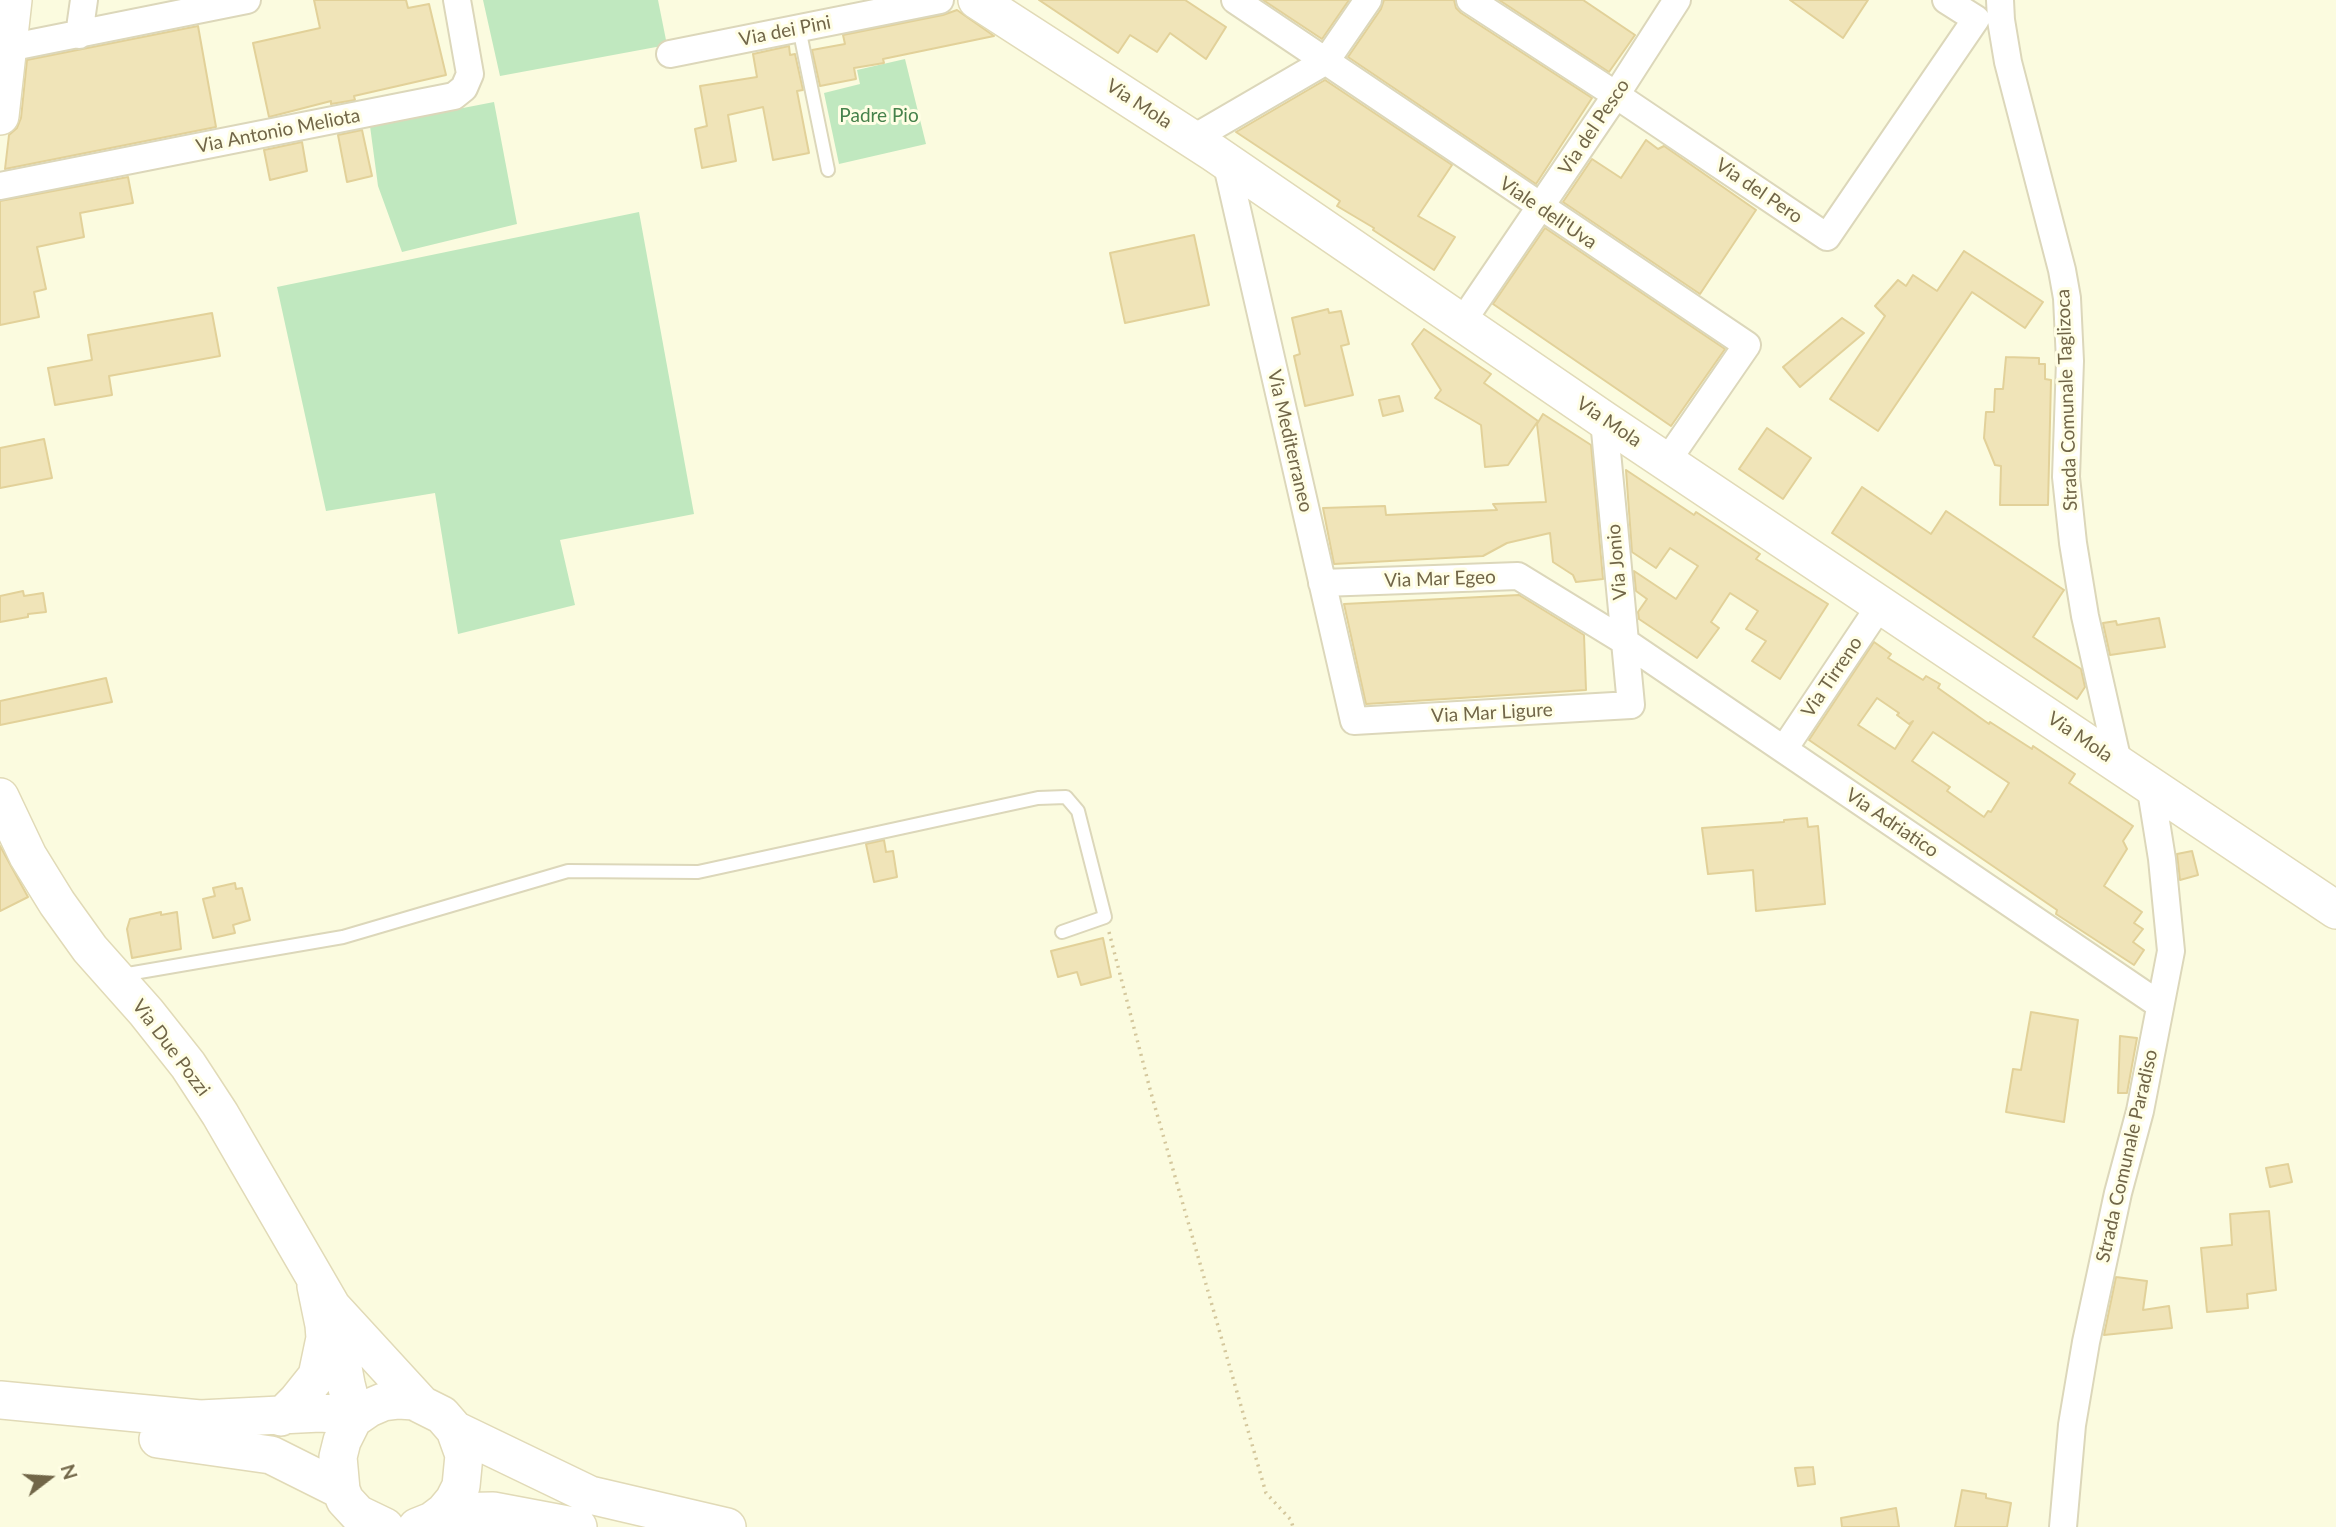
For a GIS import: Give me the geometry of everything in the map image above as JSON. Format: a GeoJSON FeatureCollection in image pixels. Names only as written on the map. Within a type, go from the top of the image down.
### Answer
{"type":"FeatureCollection","features":[{"type":"Feature","properties":{"kind":"street"},"geometry":{"type":"LineString","coordinates":[[0,116],[13,0]]}},
{"type":"Feature","properties":{"kind":"street"},"geometry":{"type":"LineString","coordinates":[[79,35],[83,0]]}},
{"type":"Feature","properties":{"kind":"street"},"geometry":{"type":"LineString","coordinates":[[8,48],[247,0]]}},
{"type":"Feature","properties":{"kind":"street","name":"Via Antonio Meliota"},"geometry":{"type":"LineString","coordinates":[[0,186],[454,96],[464,88],[470,74],[457,0]]}},
{"type":"Feature","properties":{"kind":"street","name":"Via dei Pini"},"geometry":{"type":"LineString","coordinates":[[670,54],[940,0]]}},
{"type":"Feature","properties":{"kind":"street","name":"Via Mola"},"geometry":{"type":"LineString","coordinates":[[976,0],[1226,161],[1604,420],[2336,909]]}},
{"type":"Feature","properties":{"kind":"street","name":"Viale dell'Uva"},"geometry":{"type":"LineString","coordinates":[[1235,0],[1747,345],[1667,461]]}},
{"type":"Feature","properties":{"kind":"street"},"geometry":{"type":"LineString","coordinates":[[1192,139],[1326,61],[1368,0]]}},
{"type":"Feature","properties":{"kind":"street","name":"Via del Pero"},"geometry":{"type":"LineString","coordinates":[[1470,0],[1827,237],[1976,19],[1946,0]]}},
{"type":"Feature","properties":{"kind":"street","name":"Via del Pesco"},"geometry":{"type":"LineString","coordinates":[[1462,322],[1677,0]]}},
{"type":"Feature","properties":{"kind":"street","name":"Strada Comunale Taglizoca"},"geometry":{"type":"LineString","coordinates":[[2000,0],[2008,62],[2059,257],[2067,298],[2070,360],[2066,477],[2073,543],[2085,616],[2118,762]]}},
{"type":"Feature","properties":{"kind":"street","name":"Via Mediterraneo"},"geometry":{"type":"LineString","coordinates":[[1226,161],[1354,721]]}},
{"type":"Feature","properties":{"kind":"street","name":"Via Jonio"},"geometry":{"type":"LineString","coordinates":[[1604,420],[1631,705]]}},
{"type":"Feature","properties":{"kind":"street","name":"Via Mar Egeo"},"geometry":{"type":"LineString","coordinates":[[1322,583],[1518,576],[1624,641]]}},
{"type":"Feature","properties":{"kind":"street","name":"Via Tirreno"},"geometry":{"type":"LineString","coordinates":[[1784,749],[1881,604]]}},
{"type":"Feature","properties":{"kind":"street","name":"Via Adriatico"},"geometry":{"type":"LineString","coordinates":[[1624,641],[2160,1005]]}},
{"type":"Feature","properties":{"kind":"street","name":"Via Mar Ligure"},"geometry":{"type":"LineString","coordinates":[[1354,721],[1631,705]]}},
{"type":"Feature","properties":{"kind":"street","name":"Strada Comunale Paradiso"},"geometry":{"type":"LineString","coordinates":[[2063,1527],[2072,1425],[2086,1342],[2118,1193],[2140,1111],[2171,951],[2162,859],[2150,785]]}},
{"type":"Feature","properties":{"kind":"street","name":"Via Due Pozzi"},"geometry":{"type":"LineString","coordinates":[[0,797],[29,856],[57,903],[90,948],[188,1065],[220,1114],[332,1307],[421,1404],[442,1415],[454,1430],[590,1495],[727,1527]]}},
{"type":"Feature","properties":{"kind":"street"},"geometry":{"type":"LineString","coordinates":[[281,1417],[317,1376],[323,1350],[324,1325],[314,1275]]}},
{"type":"Feature","properties":{"kind":"street","name":"Via Due Pozzi"},"geometry":{"type":"LineString","coordinates":[[332,1307],[355,1417]]}},
{"type":"Feature","properties":{"kind":"street"},"geometry":{"type":"LineString","coordinates":[[0,1400],[200,1419],[328,1413],[355,1417]]}},
{"type":"Feature","properties":{"kind":"street"},"geometry":{"type":"LineString","coordinates":[[340,1506],[338,1457],[342,1441],[355,1417],[383,1402],[399,1400],[421,1404]]}},
{"type":"Feature","properties":{"kind":"street"},"geometry":{"type":"LineString","coordinates":[[0,1424],[249,1451],[287,1461],[340,1506],[385,1527]]}},
{"type":"Feature","properties":{"kind":"street"},"geometry":{"type":"LineString","coordinates":[[430,1519],[458,1493],[464,1471],[464,1455],[454,1430]]}},
{"type":"Feature","properties":{"kind":"street"},"geometry":{"type":"LineString","coordinates":[[430,1519],[493,1511],[578,1527]]}},
{"type":"Feature","properties":{"kind":"lane"},"geometry":{"type":"LineString","coordinates":[[799,28],[828,170]]}},
{"type":"Feature","properties":{"kind":"lane"},"geometry":{"type":"LineString","coordinates":[[114,976],[343,937],[568,871],[698,872],[1038,798],[1066,797],[1079,811],[1105,917],[1062,932]]}},
{"type":"Feature","properties":{"kind":"path"},"geometry":{"type":"LineString","coordinates":[[1105,917],[1158,1119],[1266,1493],[1291,1520],[1293,1527]]}},
{"type":"Feature","properties":{"kind":"green space"},"geometry":{"type":"Polygon","coordinates":[[[483,0],[658,0],[667,45],[500,76],[483,0]]]}},
{"type":"Feature","properties":{"kind":"green space","name":"Padre Pio"},"geometry":{"type":"Polygon","coordinates":[[[905,59],[926,144],[839,164],[824,93],[860,84],[857,70],[905,59]]]}},
{"type":"Feature","properties":{"kind":"green space"},"geometry":{"type":"Polygon","coordinates":[[[494,102],[517,224],[402,252],[378,186],[370,126],[494,102]]]}},
{"type":"Feature","properties":{"kind":"green space"},"geometry":{"type":"Polygon","coordinates":[[[639,212],[694,514],[560,540],[575,605],[458,634],[435,493],[326,511],[277,287],[639,212]]]}},
{"type":"Feature","properties":{"kind":"building"},"geometry":{"type":"Polygon","coordinates":[[[314,0],[406,0],[408,8],[429,4],[446,75],[354,96],[355,100],[331,104],[331,101],[269,117],[253,43],[320,28],[314,0]]]}},
{"type":"Feature","properties":{"kind":"building"},"geometry":{"type":"Polygon","coordinates":[[[1039,0],[1185,0],[1226,27],[1206,59],[1170,33],[1157,52],[1130,35],[1118,53],[1039,0]]]}},
{"type":"Feature","properties":{"kind":"building"},"geometry":{"type":"Polygon","coordinates":[[[1263,0],[1349,0],[1322,39],[1263,0]]]}},
{"type":"Feature","properties":{"kind":"building"},"geometry":{"type":"Polygon","coordinates":[[[1384,0],[1454,0],[1461,13],[1592,98],[1536,184],[1348,57],[1381,9],[1384,0]]]}},
{"type":"Feature","properties":{"kind":"building"},"geometry":{"type":"Polygon","coordinates":[[[1499,0],[1583,0],[1635,35],[1609,72],[1499,0]]]}},
{"type":"Feature","properties":{"kind":"building"},"geometry":{"type":"Polygon","coordinates":[[[1790,0],[1868,0],[1843,38],[1790,0]]]}},
{"type":"Feature","properties":{"kind":"building"},"geometry":{"type":"Polygon","coordinates":[[[957,10],[994,36],[883,59],[884,63],[854,68],[856,79],[820,86],[812,50],[845,44],[843,35],[957,10]]]}},
{"type":"Feature","properties":{"kind":"building"},"geometry":{"type":"Polygon","coordinates":[[[198,26],[216,127],[5,169],[9,135],[17,128],[21,118],[27,60],[198,26]]]}},
{"type":"Feature","properties":{"kind":"building"},"geometry":{"type":"Polygon","coordinates":[[[789,46],[790,55],[795,54],[803,90],[797,91],[809,153],[773,160],[763,107],[728,115],[736,161],[702,168],[695,129],[707,126],[700,86],[757,77],[753,54],[789,46]]]}},
{"type":"Feature","properties":{"kind":"building"},"geometry":{"type":"Polygon","coordinates":[[[1325,80],[1452,165],[1418,216],[1455,237],[1434,270],[1337,206],[1340,201],[1236,132],[1325,80]]]}},
{"type":"Feature","properties":{"kind":"building"},"geometry":{"type":"Polygon","coordinates":[[[362,130],[372,176],[347,182],[338,135],[362,130]]]}},
{"type":"Feature","properties":{"kind":"building"},"geometry":{"type":"Polygon","coordinates":[[[1646,140],[1658,149],[1664,146],[1756,210],[1700,294],[1563,202],[1592,159],[1621,178],[1646,140]]]}},
{"type":"Feature","properties":{"kind":"building"},"geometry":{"type":"Polygon","coordinates":[[[302,142],[307,171],[270,180],[264,150],[302,142]]]}},
{"type":"Feature","properties":{"kind":"building"},"geometry":{"type":"Polygon","coordinates":[[[128,177],[133,203],[80,213],[84,237],[37,247],[46,289],[34,292],[39,317],[0,325],[0,201],[128,177]]]}},
{"type":"Feature","properties":{"kind":"building"},"geometry":{"type":"Polygon","coordinates":[[[1545,228],[1725,349],[1671,426],[1493,304],[1545,228]]]}},
{"type":"Feature","properties":{"kind":"building"},"geometry":{"type":"Polygon","coordinates":[[[1194,235],[1209,305],[1125,323],[1110,253],[1194,235]]]}},
{"type":"Feature","properties":{"kind":"building"},"geometry":{"type":"Polygon","coordinates":[[[1964,251],[2043,302],[2025,328],[1972,292],[1878,431],[1830,399],[1885,316],[1875,306],[1898,280],[1906,286],[1913,275],[1937,291],[1964,251]]]}},
{"type":"Feature","properties":{"kind":"building"},"geometry":{"type":"Polygon","coordinates":[[[1328,309],[1329,313],[1341,311],[1349,344],[1341,346],[1353,395],[1305,406],[1294,356],[1300,354],[1292,318],[1328,309]]]}},
{"type":"Feature","properties":{"kind":"building"},"geometry":{"type":"Polygon","coordinates":[[[212,313],[220,356],[109,376],[112,395],[55,405],[48,368],[92,360],[88,335],[212,313]]]}},
{"type":"Feature","properties":{"kind":"building"},"geometry":{"type":"Polygon","coordinates":[[[1842,318],[1864,333],[1800,387],[1783,367],[1842,318]]]}},
{"type":"Feature","properties":{"kind":"building"},"geometry":{"type":"Polygon","coordinates":[[[1424,329],[1491,374],[1484,383],[1538,421],[1508,465],[1485,467],[1481,425],[1435,398],[1441,390],[1412,344],[1424,329]]]}},
{"type":"Feature","properties":{"kind":"building"},"geometry":{"type":"Polygon","coordinates":[[[2006,357],[2039,358],[2039,364],[2045,364],[2045,379],[2051,380],[2048,505],[2000,505],[2001,466],[1995,465],[1984,438],[1986,412],[1994,412],[1995,389],[2003,389],[2006,357]]]}},
{"type":"Feature","properties":{"kind":"building"},"geometry":{"type":"Polygon","coordinates":[[[1399,396],[1403,411],[1383,416],[1379,400],[1399,396]]]}},
{"type":"Feature","properties":{"kind":"building"},"geometry":{"type":"Polygon","coordinates":[[[1543,414],[1591,445],[1603,579],[1576,582],[1573,575],[1553,562],[1550,533],[1507,543],[1483,556],[1334,564],[1323,508],[1385,506],[1386,515],[1497,510],[1493,504],[1546,502],[1537,424],[1543,414]]]}},
{"type":"Feature","properties":{"kind":"building"},"geometry":{"type":"Polygon","coordinates":[[[1767,428],[1811,458],[1783,499],[1739,469],[1767,428]]]}},
{"type":"Feature","properties":{"kind":"building"},"geometry":{"type":"Polygon","coordinates":[[[44,439],[52,478],[0,488],[0,448],[44,439]]]}},
{"type":"Feature","properties":{"kind":"building"},"geometry":{"type":"Polygon","coordinates":[[[1626,470],[1760,554],[1756,559],[1828,604],[1780,679],[1752,661],[1766,641],[1746,629],[1758,611],[1730,593],[1711,622],[1719,628],[1697,658],[1639,619],[1638,612],[1647,599],[1636,591],[1634,571],[1676,599],[1698,566],[1670,548],[1656,568],[1632,552],[1626,470]]]}},
{"type":"Feature","properties":{"kind":"building"},"geometry":{"type":"Polygon","coordinates":[[[1862,487],[1931,534],[1946,511],[2064,590],[2033,637],[2081,669],[2085,687],[2077,699],[1832,533],[1862,487]]]}},
{"type":"Feature","properties":{"kind":"building"},"geometry":{"type":"Polygon","coordinates":[[[23,591],[24,596],[43,593],[46,612],[0,622],[0,596],[23,591]]]}},
{"type":"Feature","properties":{"kind":"building"},"geometry":{"type":"Polygon","coordinates":[[[1519,595],[1584,635],[1586,690],[1366,704],[1344,604],[1519,595]]]}},
{"type":"Feature","properties":{"kind":"building"},"geometry":{"type":"Polygon","coordinates":[[[2159,618],[2165,647],[2110,655],[2103,623],[2116,621],[2117,625],[2159,618]]]}},
{"type":"Feature","properties":{"kind":"building"},"geometry":{"type":"Polygon","coordinates":[[[1874,642],[1891,654],[1888,658],[1923,680],[1926,676],[1940,684],[1938,688],[1989,724],[1990,722],[2032,749],[2033,746],[2075,774],[2069,783],[2133,826],[2123,841],[2127,849],[2104,886],[2142,912],[2134,923],[2143,929],[2133,942],[2144,950],[2134,965],[2056,914],[2057,910],[1809,740],[1874,642]],[[1877,698],[1858,725],[1895,749],[1913,721],[1909,724],[1897,715],[1899,713],[1877,698]],[[1933,732],[1912,761],[1950,787],[1947,791],[1984,817],[1988,811],[1991,812],[2009,783],[1933,732]]]}},
{"type":"Feature","properties":{"kind":"building"},"geometry":{"type":"Polygon","coordinates":[[[106,678],[112,702],[0,725],[0,701],[106,678]]]}},
{"type":"Feature","properties":{"kind":"building"},"geometry":{"type":"Polygon","coordinates":[[[1807,818],[1808,827],[1818,826],[1825,904],[1756,911],[1753,870],[1708,874],[1702,828],[1807,818]]]}},
{"type":"Feature","properties":{"kind":"building"},"geometry":{"type":"Polygon","coordinates":[[[884,840],[886,852],[893,851],[897,877],[874,882],[866,844],[884,840]]]}},
{"type":"Feature","properties":{"kind":"building"},"geometry":{"type":"Polygon","coordinates":[[[0,846],[28,897],[0,911],[0,846]]]}},
{"type":"Feature","properties":{"kind":"building"},"geometry":{"type":"Polygon","coordinates":[[[2192,851],[2198,875],[2180,880],[2177,854],[2192,851]]]}},
{"type":"Feature","properties":{"kind":"building"},"geometry":{"type":"Polygon","coordinates":[[[235,883],[236,889],[242,888],[250,920],[233,925],[235,933],[213,938],[203,899],[215,896],[213,888],[235,883]]]}},
{"type":"Feature","properties":{"kind":"building"},"geometry":{"type":"Polygon","coordinates":[[[161,912],[161,915],[177,912],[181,949],[132,958],[127,929],[130,919],[161,912]]]}},
{"type":"Feature","properties":{"kind":"building"},"geometry":{"type":"Polygon","coordinates":[[[1103,938],[1111,977],[1081,985],[1077,972],[1058,977],[1051,951],[1103,938]]]}},
{"type":"Feature","properties":{"kind":"building"},"geometry":{"type":"Polygon","coordinates":[[[2031,1012],[2078,1020],[2064,1122],[2006,1112],[2013,1069],[2021,1070],[2031,1012]]]}},
{"type":"Feature","properties":{"kind":"building"},"geometry":{"type":"Polygon","coordinates":[[[2120,1036],[2137,1038],[2127,1093],[2118,1093],[2120,1036]]]}},
{"type":"Feature","properties":{"kind":"building"},"geometry":{"type":"Polygon","coordinates":[[[2288,1164],[2292,1182],[2270,1187],[2266,1168],[2288,1164]]]}},
{"type":"Feature","properties":{"kind":"building"},"geometry":{"type":"Polygon","coordinates":[[[2269,1211],[2276,1290],[2247,1294],[2248,1308],[2207,1312],[2201,1248],[2232,1245],[2230,1214],[2269,1211]]]}},
{"type":"Feature","properties":{"kind":"building"},"geometry":{"type":"Polygon","coordinates":[[[2116,1277],[2147,1281],[2143,1310],[2169,1306],[2172,1328],[2104,1335],[2116,1277]]]}},
{"type":"Feature","properties":{"kind":"building"},"geometry":{"type":"Polygon","coordinates":[[[1813,1467],[1815,1484],[1798,1486],[1795,1468],[1813,1467]]]}},
{"type":"Feature","properties":{"kind":"building"},"geometry":{"type":"Polygon","coordinates":[[[1962,1490],[1986,1494],[1986,1498],[2011,1503],[2007,1527],[1955,1527],[1962,1490]]]}},
{"type":"Feature","properties":{"kind":"building"},"geometry":{"type":"Polygon","coordinates":[[[1896,1508],[1899,1527],[1842,1527],[1841,1518],[1896,1508]]]}}]}
